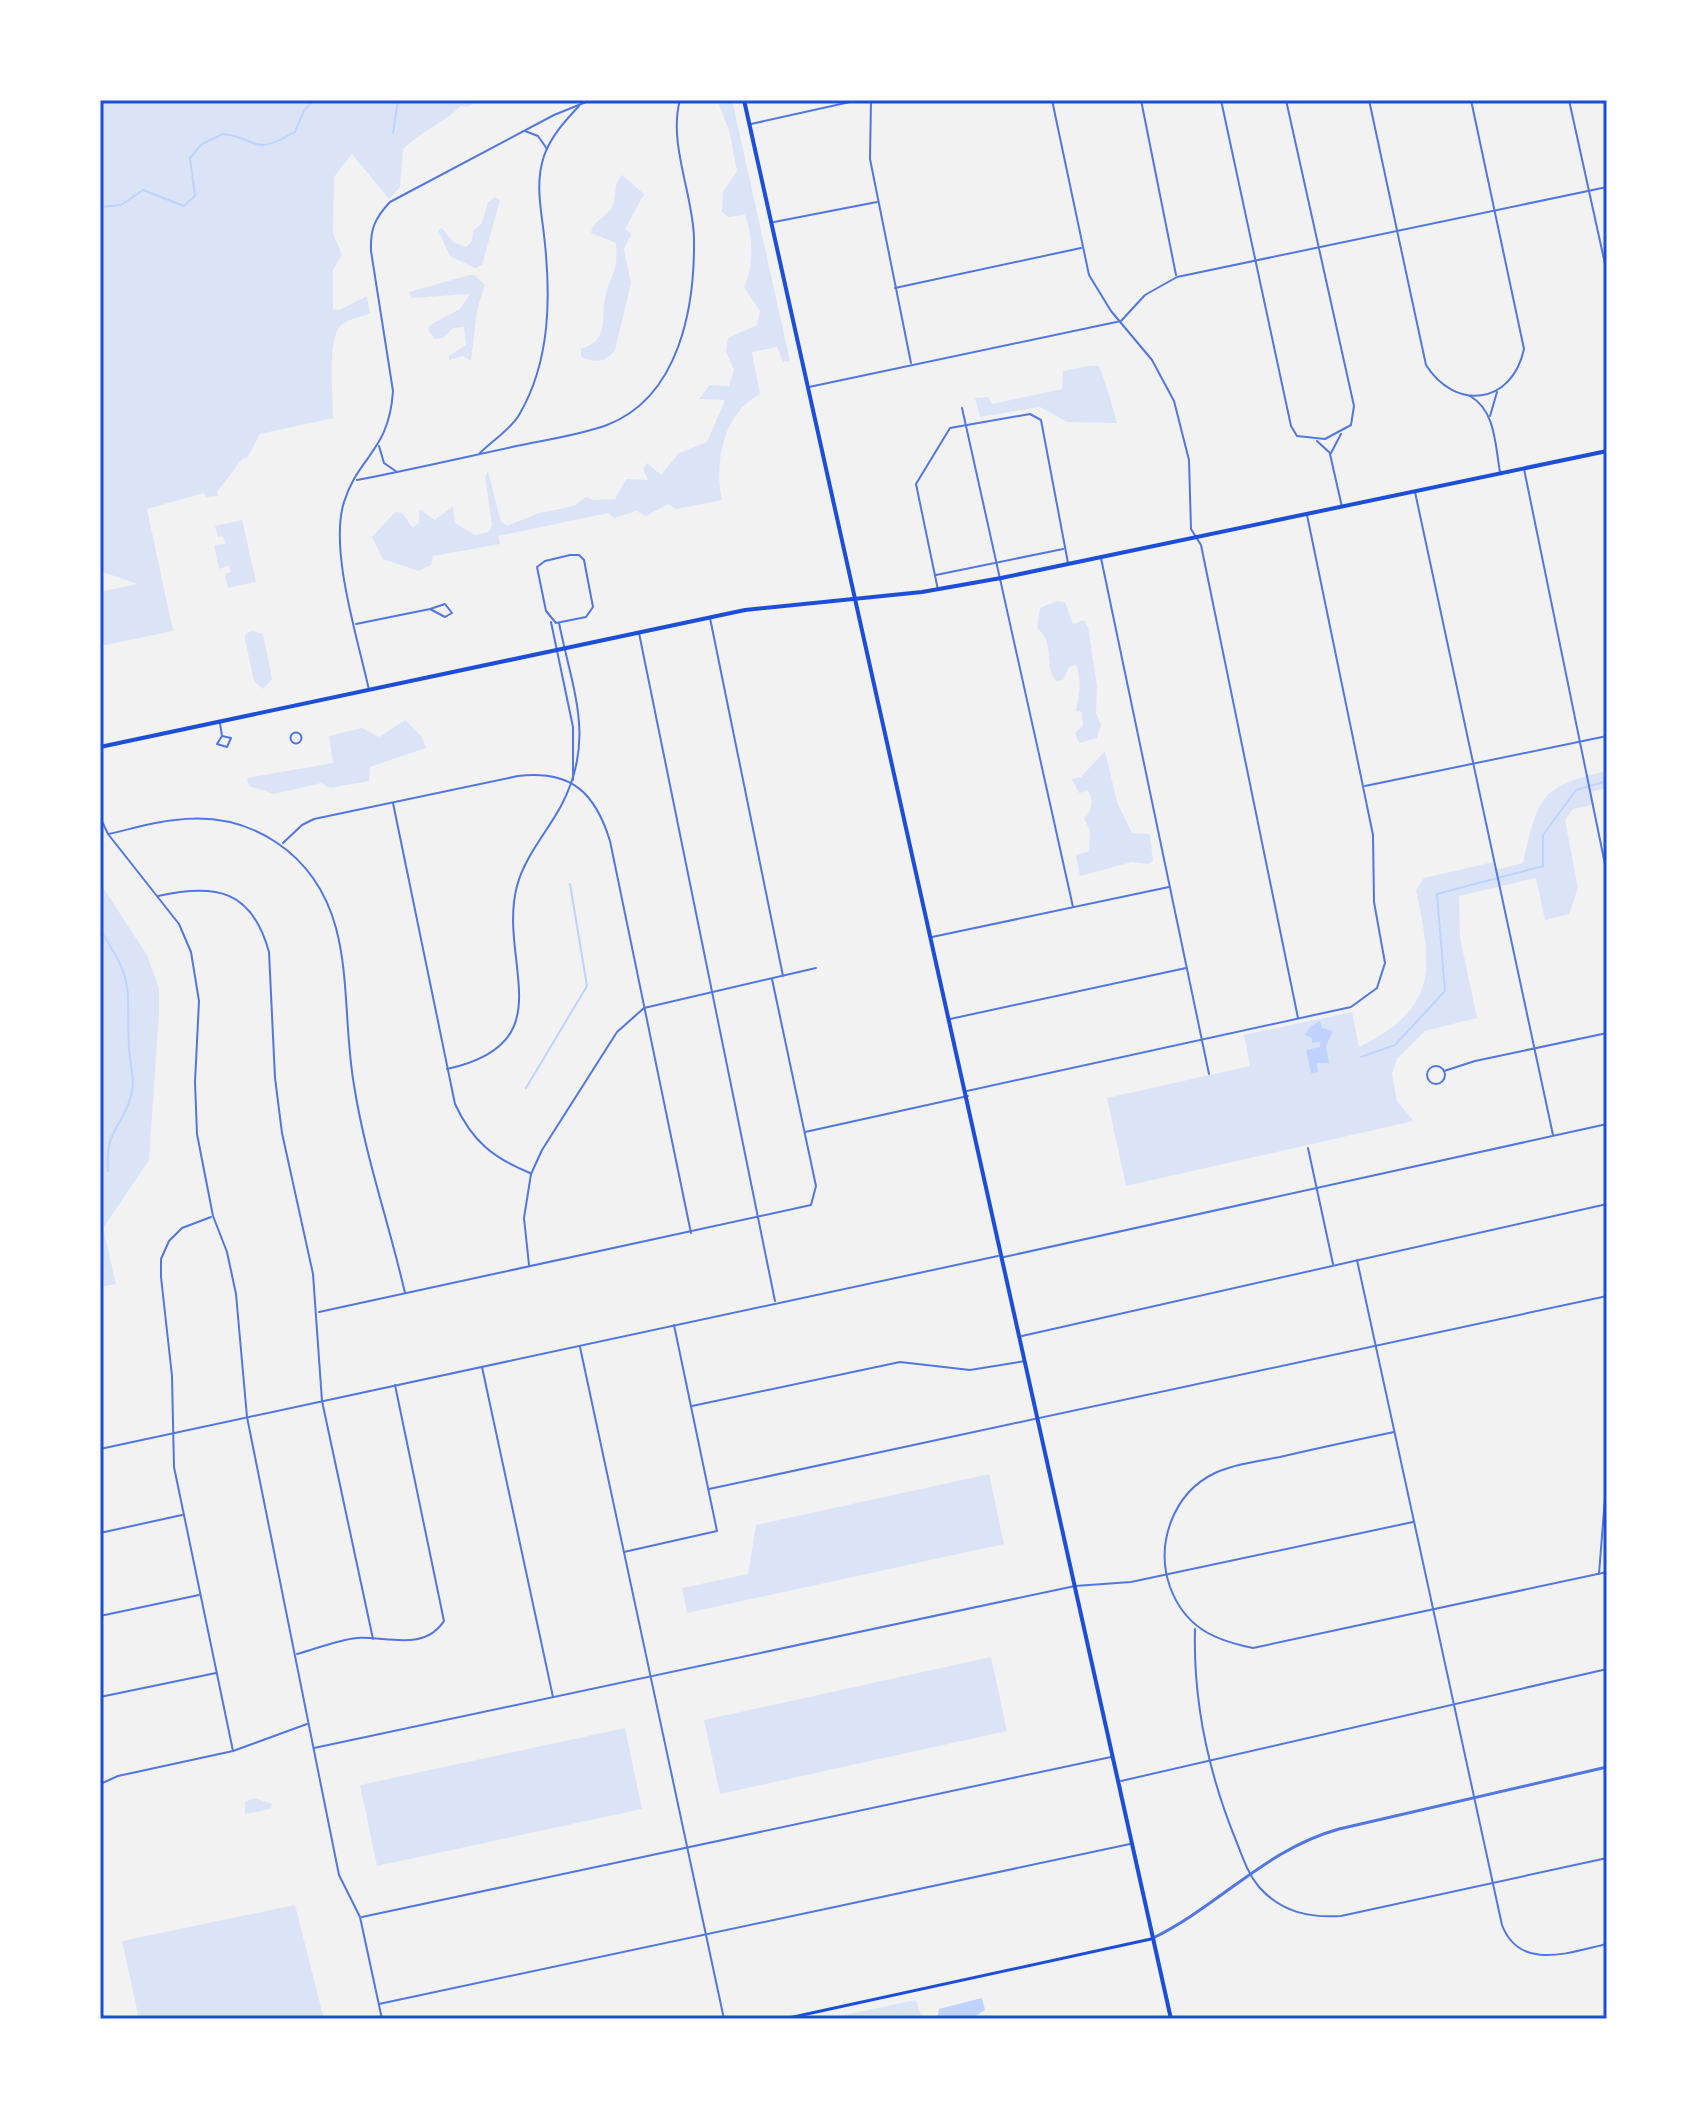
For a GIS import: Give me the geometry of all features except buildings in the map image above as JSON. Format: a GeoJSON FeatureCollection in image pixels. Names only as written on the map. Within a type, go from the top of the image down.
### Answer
{"type":"FeatureCollection","features":[{"type":"Feature","properties":{"kind":"main road"},"geometry":{"type":"LineString","coordinates":[[744,100],[1171,2019]]}},
{"type":"Feature","properties":{"kind":"main road"},"geometry":{"type":"LineString","coordinates":[[100,747],[710,617],[776,605],[938,590],[1607,451]]}},
{"type":"Feature","properties":{"kind":"main road"},"geometry":{"type":"LineString","coordinates":[[784,2019],[1153,1938]]}},
{"type":"Feature","properties":{"kind":"street"},"geometry":{"type":"LineString","coordinates":[[369,691],[338,537],[342,506],[389,425],[393,391],[371,251],[370,233],[376,217],[390,202],[524,131],[591,100]]}},
{"type":"Feature","properties":{"kind":"street"},"geometry":{"type":"LineString","coordinates":[[355,481],[608,424],[648,397],[674,360],[692,285],[694,238],[690,193],[677,125],[680,100]]}},
{"type":"Feature","properties":{"kind":"street"},"geometry":{"type":"LineString","coordinates":[[750,124],[859,100]]}},
{"type":"Feature","properties":{"kind":"street"},"geometry":{"type":"LineString","coordinates":[[871,100],[870,159],[911,365]]}},
{"type":"Feature","properties":{"kind":"street"},"geometry":{"type":"LineString","coordinates":[[1052,100],[1089,275],[1111,311],[1152,360],[1174,401],[1187,446],[1191,529],[1201,545],[1298,1018]]}},
{"type":"Feature","properties":{"kind":"street"},"geometry":{"type":"LineString","coordinates":[[1141,100],[1177,277]]}},
{"type":"Feature","properties":{"kind":"street"},"geometry":{"type":"LineString","coordinates":[[1221,100],[1291,426],[1297,436],[1316,440],[1341,434],[1351,425],[1354,406],[1286,100]]}},
{"type":"Feature","properties":{"kind":"street"},"geometry":{"type":"LineString","coordinates":[[1369,100],[1426,365],[1447,390],[1467,395],[1484,407],[1489,417],[1500,473]]}},
{"type":"Feature","properties":{"kind":"street"},"geometry":{"type":"LineString","coordinates":[[1471,100],[1523,341],[1521,361],[1491,404],[1489,417]]}},
{"type":"Feature","properties":{"kind":"street"},"geometry":{"type":"LineString","coordinates":[[1569,100],[1607,273]]}},
{"type":"Feature","properties":{"kind":"street"},"geometry":{"type":"LineString","coordinates":[[479,454],[517,418],[535,384],[543,349],[548,294],[539,179],[556,132],[580,105]]}},
{"type":"Feature","properties":{"kind":"street"},"geometry":{"type":"LineString","coordinates":[[524,131],[538,136],[547,150]]}},
{"type":"Feature","properties":{"kind":"street"},"geometry":{"type":"LineString","coordinates":[[809,387],[1121,321],[1145,295],[1177,277],[1607,187]]}},
{"type":"Feature","properties":{"kind":"street"},"geometry":{"type":"LineString","coordinates":[[772,222],[878,201]]}},
{"type":"Feature","properties":{"kind":"street"},"geometry":{"type":"LineString","coordinates":[[895,288],[1082,248]]}},
{"type":"Feature","properties":{"kind":"street"},"geometry":{"type":"LineString","coordinates":[[1467,395],[1500,389]]}},
{"type":"Feature","properties":{"kind":"street"},"geometry":{"type":"LineString","coordinates":[[962,408],[1073,907]]}},
{"type":"Feature","properties":{"kind":"street"},"geometry":{"type":"LineString","coordinates":[[938,590],[916,484],[950,428],[1030,414],[1041,420],[1068,564]]}},
{"type":"Feature","properties":{"kind":"street"},"geometry":{"type":"LineString","coordinates":[[1330,454],[1341,434]]}},
{"type":"Feature","properties":{"kind":"street"},"geometry":{"type":"LineString","coordinates":[[1316,440],[1330,454],[1342,507]]}},
{"type":"Feature","properties":{"kind":"street"},"geometry":{"type":"LineString","coordinates":[[379,445],[384,463],[398,472]]}},
{"type":"Feature","properties":{"kind":"street"},"geometry":{"type":"LineString","coordinates":[[1523,468],[1607,874]]}},
{"type":"Feature","properties":{"kind":"street"},"geometry":{"type":"LineString","coordinates":[[1415,491],[1553,1136]]}},
{"type":"Feature","properties":{"kind":"street"},"geometry":{"type":"LineString","coordinates":[[804,1132],[1298,1018],[1362,1002],[1371,996],[1384,976],[1384,952],[1374,902],[1373,835],[1307,514]]}},
{"type":"Feature","properties":{"kind":"street"},"geometry":{"type":"LineString","coordinates":[[935,575],[1065,548]]}},
{"type":"Feature","properties":{"kind":"street"},"geometry":{"type":"LineString","coordinates":[[550,619],[559,623],[586,617],[592,610],[584,560],[579,555],[538,565],[573,727],[573,782]]}},
{"type":"Feature","properties":{"kind":"street"},"geometry":{"type":"LineString","coordinates":[[1101,557],[1209,1074]]}},
{"type":"Feature","properties":{"kind":"street"},"geometry":{"type":"LineString","coordinates":[[355,624],[445,604],[452,613],[445,617],[430,609]]}},
{"type":"Feature","properties":{"kind":"street"},"geometry":{"type":"LineString","coordinates":[[710,617],[783,976]]}},
{"type":"Feature","properties":{"kind":"street"},"geometry":{"type":"LineString","coordinates":[[447,1069],[481,1060],[498,1049],[519,1014],[522,984],[512,937],[517,884],[573,782],[580,760],[581,737],[559,623]]}},
{"type":"Feature","properties":{"kind":"street"},"geometry":{"type":"LineString","coordinates":[[639,632],[761,1217],[775,1302]]}},
{"type":"Feature","properties":{"kind":"street"},"geometry":{"type":"LineString","coordinates":[[220,723],[222,736]]}},
{"type":"Feature","properties":{"kind":"street"},"geometry":{"type":"LineString","coordinates":[[1364,787],[1607,736]]}},
{"type":"Feature","properties":{"kind":"street"},"geometry":{"type":"LineString","coordinates":[[283,843],[302,825],[314,819],[393,802],[518,776],[546,775],[573,782],[595,805],[606,826],[691,1233]]}},
{"type":"Feature","properties":{"kind":"street"},"geometry":{"type":"LineString","coordinates":[[393,802],[447,1069],[466,1127],[499,1160],[531,1174]]}},
{"type":"Feature","properties":{"kind":"street"},"geometry":{"type":"LineString","coordinates":[[100,817],[108,834],[179,924],[191,952],[198,984],[197,1134],[213,1216],[227,1252],[236,1294],[247,1417],[339,1875],[360,1917],[382,2019]]}},
{"type":"Feature","properties":{"kind":"street"},"geometry":{"type":"LineString","coordinates":[[108,834],[174,820],[216,819],[241,825],[283,843],[319,884],[337,928],[354,1085],[405,1294]]}},
{"type":"Feature","properties":{"kind":"street"},"geometry":{"type":"LineString","coordinates":[[932,937],[1170,887]]}},
{"type":"Feature","properties":{"kind":"street"},"geometry":{"type":"LineString","coordinates":[[157,896],[191,889],[228,895],[246,905],[263,929],[269,952],[275,1078],[282,1133],[310,1248],[318,1312],[322,1401],[373,1639]]}},
{"type":"Feature","properties":{"kind":"street"},"geometry":{"type":"LineString","coordinates":[[529,1267],[524,1218],[531,1174],[555,1128],[617,1032],[644,1008],[816,968]]}},
{"type":"Feature","properties":{"kind":"street"},"geometry":{"type":"LineString","coordinates":[[950,1019],[1187,968]]}},
{"type":"Feature","properties":{"kind":"street"},"geometry":{"type":"LineString","coordinates":[[318,1312],[811,1205],[816,1186],[772,979]]}},
{"type":"Feature","properties":{"kind":"street"},"geometry":{"type":"LineString","coordinates":[[1444,1071],[1439,1083],[1429,1080],[1432,1067],[1444,1071],[1607,1033]]}},
{"type":"Feature","properties":{"kind":"street"},"geometry":{"type":"LineString","coordinates":[[100,1449],[981,1258],[1003,1257],[1607,1124]]}},
{"type":"Feature","properties":{"kind":"street"},"geometry":{"type":"LineString","coordinates":[[1308,1148],[1333,1266]]}},
{"type":"Feature","properties":{"kind":"street"},"geometry":{"type":"LineString","coordinates":[[1021,1336],[1607,1204]]}},
{"type":"Feature","properties":{"kind":"street"},"geometry":{"type":"LineString","coordinates":[[213,1216],[182,1228],[169,1241],[161,1259],[174,1467],[233,1751]]}},
{"type":"Feature","properties":{"kind":"street"},"geometry":{"type":"LineString","coordinates":[[1357,1260],[1506,1934],[1522,1950],[1547,1957],[1607,1944]]}},
{"type":"Feature","properties":{"kind":"street"},"geometry":{"type":"LineString","coordinates":[[709,1489],[1607,1296]]}},
{"type":"Feature","properties":{"kind":"street"},"geometry":{"type":"LineString","coordinates":[[623,1552],[717,1531],[674,1324]]}},
{"type":"Feature","properties":{"kind":"street"},"geometry":{"type":"LineString","coordinates":[[579,1346],[724,2019]]}},
{"type":"Feature","properties":{"kind":"street"},"geometry":{"type":"LineString","coordinates":[[692,1406],[900,1362],[970,1370],[1026,1361]]}},
{"type":"Feature","properties":{"kind":"street"},"geometry":{"type":"LineString","coordinates":[[481,1366],[553,1698]]}},
{"type":"Feature","properties":{"kind":"street"},"geometry":{"type":"LineString","coordinates":[[296,1654],[357,1638],[399,1642],[422,1637],[441,1626],[445,1612],[395,1384]]}},
{"type":"Feature","properties":{"kind":"street"},"geometry":{"type":"LineString","coordinates":[[1395,1432],[1214,1473],[1193,1487],[1172,1517],[1165,1541],[1166,1575],[1174,1598],[1195,1628],[1217,1639],[1253,1648],[1607,1572]]}},
{"type":"Feature","properties":{"kind":"street"},"geometry":{"type":"LineString","coordinates":[[1599,1574],[1607,1472]]}},
{"type":"Feature","properties":{"kind":"street"},"geometry":{"type":"LineString","coordinates":[[100,1533],[183,1515]]}},
{"type":"Feature","properties":{"kind":"street"},"geometry":{"type":"LineString","coordinates":[[313,1748],[1075,1586],[1117,1584],[1166,1575],[1413,1522]]}},
{"type":"Feature","properties":{"kind":"street"},"geometry":{"type":"LineString","coordinates":[[100,1616],[200,1594]]}},
{"type":"Feature","properties":{"kind":"street"},"geometry":{"type":"LineString","coordinates":[[1195,1628],[1197,1691],[1210,1761],[1225,1813],[1249,1872],[1259,1887],[1285,1908],[1322,1917],[1607,1858]]}},
{"type":"Feature","properties":{"kind":"street"},"geometry":{"type":"LineString","coordinates":[[1117,1782],[1607,1669]]}},
{"type":"Feature","properties":{"kind":"street"},"geometry":{"type":"LineString","coordinates":[[100,1697],[217,1672]]}},
{"type":"Feature","properties":{"kind":"street"},"geometry":{"type":"LineString","coordinates":[[100,1784],[118,1776],[233,1751],[293,1726],[308,1724]]}},
{"type":"Feature","properties":{"kind":"street"},"geometry":{"type":"LineString","coordinates":[[360,1917],[1112,1756]]}},
{"type":"Feature","properties":{"kind":"street"},"geometry":{"type":"LineString","coordinates":[[1153,1938],[1201,1911],[1249,1872],[1287,1848],[1327,1833],[1607,1767]]}},
{"type":"Feature","properties":{"kind":"street"},"geometry":{"type":"LineString","coordinates":[[379,2004],[1131,1843]]}},
{"type":"Feature","properties":{"kind":"shaded area"},"geometry":{"type":"Polygon","coordinates":[[[100,100],[479,100],[468,107],[461,106],[403,149],[400,187],[389,199],[352,154],[334,177],[333,233],[342,255],[333,270],[333,309],[339,310],[367,296],[370,313],[344,323],[337,332],[332,355],[333,418],[260,434],[247,458],[242,459],[217,492],[219,496],[206,497],[204,493],[147,509],[173,631],[100,646],[100,592],[137,584],[100,571],[100,100]]]}},
{"type":"Feature","properties":{"kind":"shaded area"},"geometry":{"type":"Polygon","coordinates":[[[717,100],[732,100],[790,361],[783,362],[777,347],[752,352],[760,394],[737,413],[724,440],[719,470],[722,500],[676,509],[668,504],[646,516],[636,511],[614,518],[608,513],[498,536],[500,544],[433,556],[431,565],[418,571],[383,559],[372,537],[395,512],[402,513],[413,528],[419,522],[419,509],[435,520],[453,506],[455,523],[475,535],[489,532],[492,525],[485,476],[488,471],[501,522],[507,526],[539,513],[574,506],[586,497],[593,500],[615,499],[626,479],[648,480],[643,469],[647,463],[661,475],[679,453],[707,442],[725,400],[699,399],[710,385],[729,386],[734,370],[726,352],[728,338],[757,325],[760,311],[744,287],[750,270],[751,251],[745,215],[728,217],[722,212],[723,192],[737,171],[729,130],[717,100]]]}},
{"type":"Feature","properties":{"kind":"shaded area"},"geometry":{"type":"Polygon","coordinates":[[[622,175],[644,194],[625,229],[631,234],[624,249],[631,283],[615,350],[604,360],[591,360],[581,357],[581,349],[596,340],[602,329],[605,298],[615,268],[616,243],[591,233],[612,207],[622,175]]]}},
{"type":"Feature","properties":{"kind":"shaded area"},"geometry":{"type":"Polygon","coordinates":[[[495,197],[500,200],[482,265],[475,268],[450,256],[438,230],[442,228],[453,242],[466,247],[472,241],[473,231],[482,223],[488,202],[495,197]]]}},
{"type":"Feature","properties":{"kind":"shaded area"},"geometry":{"type":"Polygon","coordinates":[[[474,275],[485,285],[477,310],[471,361],[463,356],[449,360],[449,356],[466,345],[464,327],[453,328],[443,338],[435,339],[428,330],[430,325],[460,309],[470,294],[412,298],[409,292],[474,275]]]}},
{"type":"Feature","properties":{"kind":"shaded area"},"geometry":{"type":"Polygon","coordinates":[[[1099,366],[1117,423],[1067,422],[1040,407],[980,417],[975,398],[988,397],[992,404],[1062,389],[1063,371],[1099,366]]]}},
{"type":"Feature","properties":{"kind":"shaded area"},"geometry":{"type":"Polygon","coordinates":[[[242,520],[256,582],[228,588],[225,574],[231,572],[229,565],[219,569],[214,545],[225,544],[223,536],[218,537],[215,526],[242,520]]]}},
{"type":"Feature","properties":{"kind":"shaded area"},"geometry":{"type":"Polygon","coordinates":[[[1057,601],[1065,602],[1073,624],[1084,620],[1088,627],[1097,685],[1096,713],[1101,725],[1097,738],[1079,743],[1075,733],[1083,726],[1082,712],[1076,711],[1080,685],[1077,665],[1069,667],[1063,680],[1056,681],[1050,668],[1046,640],[1037,628],[1040,608],[1057,601]]]}},
{"type":"Feature","properties":{"kind":"shaded area"},"geometry":{"type":"Polygon","coordinates":[[[253,631],[263,634],[272,679],[263,689],[254,681],[245,639],[246,633],[253,631]]]}},
{"type":"Feature","properties":{"kind":"shaded area"},"geometry":{"type":"Polygon","coordinates":[[[405,720],[422,737],[426,748],[370,767],[369,781],[330,788],[321,783],[274,794],[249,786],[247,778],[333,763],[329,736],[362,728],[379,737],[405,720]]]}},
{"type":"Feature","properties":{"kind":"shaded area"},"geometry":{"type":"Polygon","coordinates":[[[1105,751],[1117,802],[1132,833],[1150,834],[1153,861],[1148,864],[1132,862],[1080,876],[1076,855],[1089,851],[1090,831],[1084,818],[1089,813],[1091,801],[1088,791],[1079,793],[1072,779],[1081,777],[1105,751]]]}},
{"type":"Feature","properties":{"kind":"shaded area"},"geometry":{"type":"Polygon","coordinates":[[[1607,771],[1607,788],[1590,792],[1592,805],[1573,809],[1565,820],[1578,888],[1569,914],[1545,920],[1536,878],[1459,896],[1460,937],[1477,1018],[1425,1031],[1397,1059],[1392,1074],[1397,1101],[1414,1121],[1126,1186],[1107,1098],[1250,1066],[1244,1035],[1352,1012],[1359,1047],[1385,1032],[1404,1017],[1417,1000],[1424,983],[1425,942],[1416,890],[1424,878],[1493,862],[1495,870],[1523,863],[1533,823],[1545,798],[1567,783],[1607,771]]]}},
{"type":"Feature","properties":{"kind":"shaded area"},"geometry":{"type":"Polygon","coordinates":[[[100,883],[147,955],[159,988],[159,1014],[149,1160],[103,1228],[116,1284],[100,1287],[100,883]]]}},
{"type":"Feature","properties":{"kind":"shaded area"},"geometry":{"type":"Polygon","coordinates":[[[989,1474],[1004,1544],[687,1613],[682,1588],[748,1574],[756,1525],[989,1474]]]}},
{"type":"Feature","properties":{"kind":"shaded area"},"geometry":{"type":"Polygon","coordinates":[[[991,1657],[1007,1731],[720,1794],[704,1720],[991,1657]]]}},
{"type":"Feature","properties":{"kind":"shaded area"},"geometry":{"type":"Polygon","coordinates":[[[625,1728],[642,1809],[377,1866],[360,1785],[625,1728]]]}},
{"type":"Feature","properties":{"kind":"shaded area"},"geometry":{"type":"Polygon","coordinates":[[[254,1798],[273,1804],[270,1809],[245,1814],[245,1802],[254,1798]]]}},
{"type":"Feature","properties":{"kind":"shaded area"},"geometry":{"type":"Polygon","coordinates":[[[295,1905],[324,2019],[139,2019],[122,1941],[295,1905]]]}},
{"type":"Feature","properties":{"kind":"shaded area"},"geometry":{"type":"Polygon","coordinates":[[[916,2000],[922,2019],[898,2015],[877,2019],[825,2019],[916,2000]]]}},
{"type":"Feature","properties":{"kind":"water"},"geometry":{"type":"Polygon","coordinates":[[[1320,1021],[1322,1028],[1333,1031],[1326,1046],[1329,1063],[1317,1063],[1318,1072],[1311,1073],[1306,1050],[1320,1047],[1320,1042],[1312,1043],[1312,1038],[1305,1035],[1310,1027],[1320,1021]]]}},
{"type":"Feature","properties":{"kind":"water"},"geometry":{"type":"Polygon","coordinates":[[[982,1998],[985,2010],[971,2019],[937,2019],[939,2009],[982,1998]]]}},
{"type":"Feature","properties":{"kind":"waterway"},"geometry":{"type":"LineString","coordinates":[[100,207],[121,205],[143,190],[184,206],[195,196],[190,158],[202,144],[223,134],[257,144],[270,144],[295,132],[304,111],[313,100]]}},
{"type":"Feature","properties":{"kind":"waterway"},"geometry":{"type":"LineString","coordinates":[[393,133],[398,100]]}},
{"type":"Feature","properties":{"kind":"waterway"},"geometry":{"type":"LineString","coordinates":[[1361,1057],[1395,1045],[1445,991],[1437,894],[1543,866],[1543,835],[1576,790],[1607,781]]}},
{"type":"Feature","properties":{"kind":"waterway"},"geometry":{"type":"LineString","coordinates":[[526,1088],[587,986],[570,884]]}},
{"type":"Feature","properties":{"kind":"waterway"},"geometry":{"type":"LineString","coordinates":[[100,930],[119,962],[127,986],[133,1084],[127,1108],[111,1138],[108,1171]]}}]}
